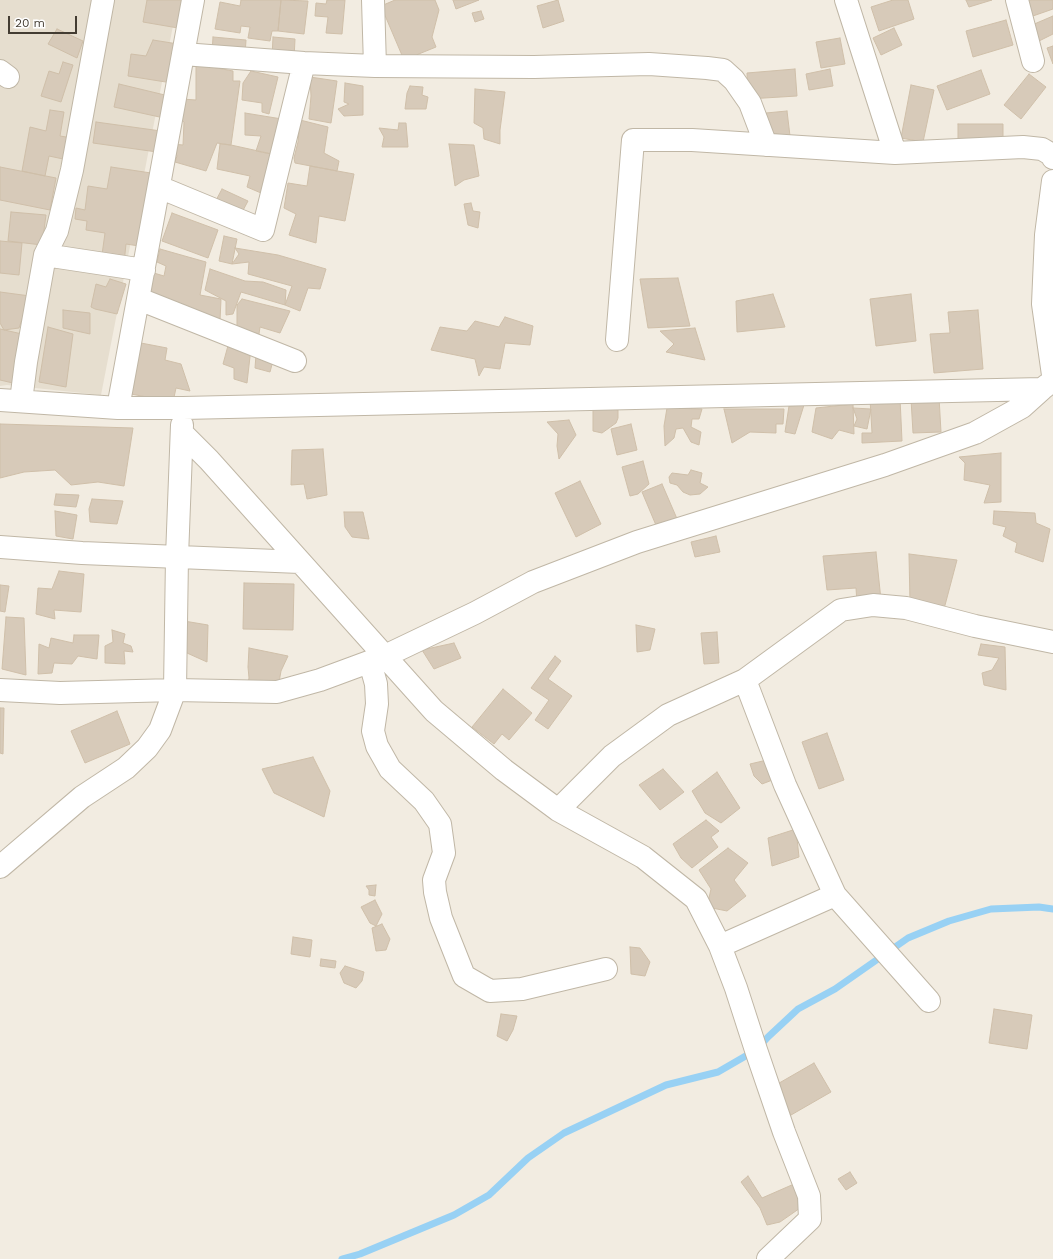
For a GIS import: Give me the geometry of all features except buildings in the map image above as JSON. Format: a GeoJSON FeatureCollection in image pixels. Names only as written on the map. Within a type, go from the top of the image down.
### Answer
{"type":"FeatureCollection","features":[{"type":"Feature","properties":{"kind":"street"},"geometry":{"type":"LineString","coordinates":[[103,0],[72,170],[57,231],[45,255],[26,362],[10,401],[118,408],[183,408],[1049,382]]}},
{"type":"Feature","properties":{"kind":"street"},"geometry":{"type":"LineString","coordinates":[[118,408],[193,0]]}},
{"type":"Feature","properties":{"kind":"street"},"geometry":{"type":"LineString","coordinates":[[373,0],[375,66]]}},
{"type":"Feature","properties":{"kind":"street"},"geometry":{"type":"LineString","coordinates":[[846,0],[895,153]]}},
{"type":"Feature","properties":{"kind":"street"},"geometry":{"type":"LineString","coordinates":[[1017,0],[1033,61]]}},
{"type":"Feature","properties":{"kind":"street"},"geometry":{"type":"LineString","coordinates":[[183,54],[304,63],[375,66],[534,67],[649,64],[723,70],[734,80],[750,103],[766,145]]}},
{"type":"Feature","properties":{"kind":"street"},"geometry":{"type":"LineString","coordinates":[[159,187],[263,230],[304,63]]}},
{"type":"Feature","properties":{"kind":"street"},"geometry":{"type":"LineString","coordinates":[[617,340],[633,140],[692,140],[895,153],[1023,147],[1042,149],[1052,155],[1053,158]]}},
{"type":"Feature","properties":{"kind":"street"},"geometry":{"type":"LineString","coordinates":[[1049,382],[1043,304],[1046,235],[1053,181]]}},
{"type":"Feature","properties":{"kind":"street"},"geometry":{"type":"LineString","coordinates":[[45,255],[144,270]]}},
{"type":"Feature","properties":{"kind":"street"},"geometry":{"type":"LineString","coordinates":[[139,299],[295,361]]}},
{"type":"Feature","properties":{"kind":"street"},"geometry":{"type":"LineString","coordinates":[[0,690],[60,693],[175,690],[277,692],[320,680],[377,659],[475,613],[533,582],[637,542],[885,465],[975,433],[1022,407],[1049,382]]}},
{"type":"Feature","properties":{"kind":"street"},"geometry":{"type":"LineString","coordinates":[[0,867],[82,797],[126,768],[147,748],[160,730],[175,690],[177,557],[183,408]]}},
{"type":"Feature","properties":{"kind":"street"},"geometry":{"type":"LineString","coordinates":[[182,433],[209,460],[300,562],[377,659],[434,711],[504,770],[558,810],[643,857],[696,899],[720,946],[736,988],[784,1132],[809,1196],[810,1219],[768,1259]]}},
{"type":"Feature","properties":{"kind":"street"},"geometry":{"type":"LineString","coordinates":[[0,546],[82,553],[300,562]]}},
{"type":"Feature","properties":{"kind":"street"},"geometry":{"type":"LineString","coordinates":[[558,810],[612,756],[668,715],[745,680],[841,610],[873,605],[906,608],[975,626],[1053,642]]}},
{"type":"Feature","properties":{"kind":"street"},"geometry":{"type":"LineString","coordinates":[[377,659],[377,704],[373,732],[378,746],[390,769],[424,802],[440,824],[444,853],[434,880],[435,892],[441,918],[464,976],[490,991],[522,989],[606,969]]}},
{"type":"Feature","properties":{"kind":"street"},"geometry":{"type":"LineString","coordinates":[[745,680],[785,785],[835,895],[929,1001]]}},
{"type":"Feature","properties":{"kind":"street"},"geometry":{"type":"LineString","coordinates":[[720,946],[835,895]]}},
{"type":"Feature","properties":{"kind":"shaded area"},"geometry":{"type":"Polygon","coordinates":[[[0,0],[178,0],[101,395],[7,385],[0,386],[0,0]]]}},
{"type":"Feature","properties":{"kind":"waterway"},"geometry":{"type":"LineString","coordinates":[[342,1259],[360,1254],[454,1215],[489,1195],[528,1158],[564,1133],[666,1085],[718,1072],[756,1050],[798,1009],[835,989],[908,938],[949,921],[991,909],[1039,907],[1053,909]]}}]}
